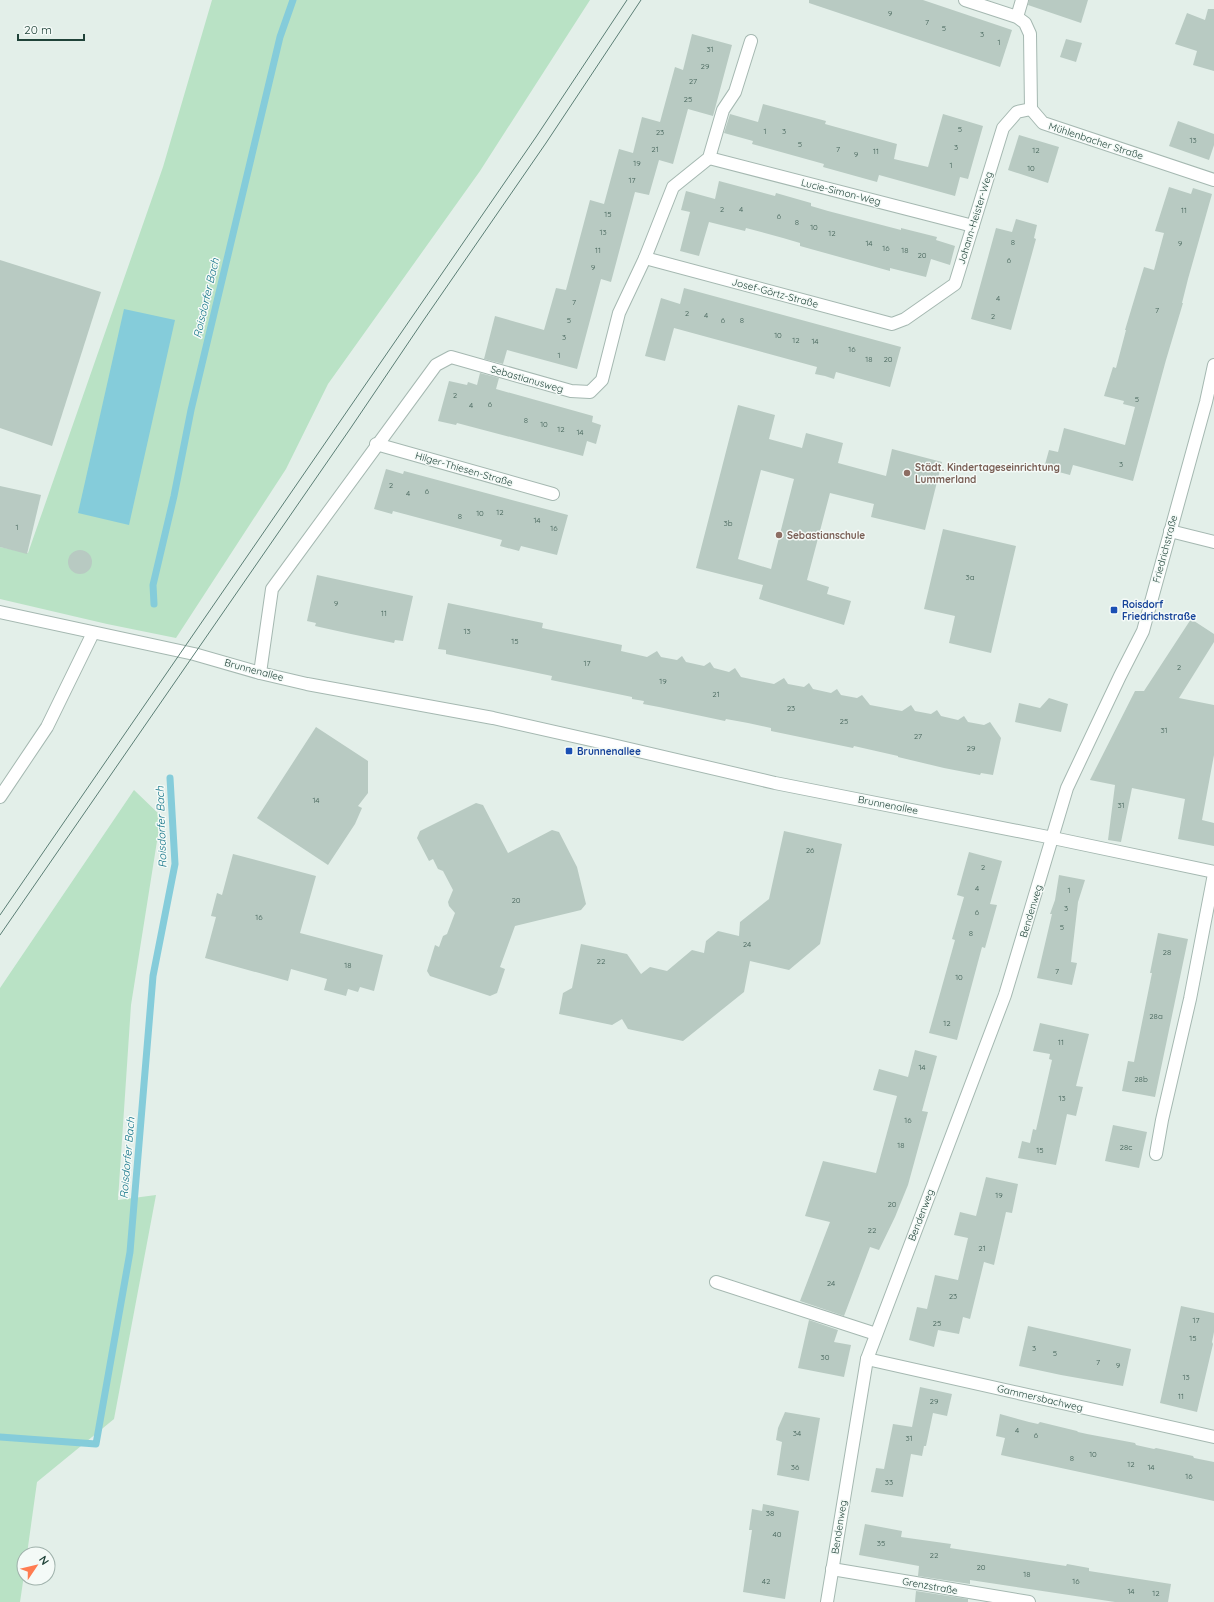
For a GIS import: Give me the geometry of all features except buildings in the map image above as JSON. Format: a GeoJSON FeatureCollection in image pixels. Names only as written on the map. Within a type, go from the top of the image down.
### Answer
{"type":"FeatureCollection","features":[{"type":"Feature","properties":{"kind":"street"},"geometry":{"type":"LineString","coordinates":[[965,0],[1017,17],[1025,23],[1030,34],[1031,109]]}},
{"type":"Feature","properties":{"kind":"street"},"geometry":{"type":"LineString","coordinates":[[1017,17],[1022,0]]}},
{"type":"Feature","properties":{"kind":"street"},"geometry":{"type":"LineString","coordinates":[[709,158],[723,110],[736,92],[751,41]]}},
{"type":"Feature","properties":{"kind":"street","name":"Mühlenbacher Straße"},"geometry":{"type":"LineString","coordinates":[[1031,109],[1043,124],[1214,180]]}},
{"type":"Feature","properties":{"kind":"street","name":"Johann-Heister-Weg"},"geometry":{"type":"LineString","coordinates":[[905,319],[955,284],[1003,128],[1017,112],[1031,109]]}},
{"type":"Feature","properties":{"kind":"street","name":"Lucie-Simon-Weg"},"geometry":{"type":"LineString","coordinates":[[709,158],[973,226]]}},
{"type":"Feature","properties":{"kind":"street","name":"Sebastianusweg"},"geometry":{"type":"LineString","coordinates":[[260,673],[272,589],[376,444],[436,365],[451,357],[571,391],[590,392],[602,380],[619,313],[644,258],[673,187],[709,158]]}},
{"type":"Feature","properties":{"kind":"street","name":"Josef-Görtz-Straße"},"geometry":{"type":"LineString","coordinates":[[644,258],[892,324],[905,319]]}},
{"type":"Feature","properties":{"kind":"street","name":"Friedrichstraße"},"geometry":{"type":"LineString","coordinates":[[1053,838],[1067,788],[1143,631],[1206,402],[1214,365]]}},
{"type":"Feature","properties":{"kind":"street","name":"Hilger-Thiesen-Straße"},"geometry":{"type":"LineString","coordinates":[[376,444],[553,494]]}},
{"type":"Feature","properties":{"kind":"street"},"geometry":{"type":"LineString","coordinates":[[1170,531],[1214,542]]}},
{"type":"Feature","properties":{"kind":"street","name":"Brunnenallee"},"geometry":{"type":"LineString","coordinates":[[0,612],[194,654],[260,673],[307,684],[493,718],[604,742],[775,783],[1053,838],[1214,873]]}},
{"type":"Feature","properties":{"kind":"street"},"geometry":{"type":"LineString","coordinates":[[0,796],[47,727],[93,633]]}},
{"type":"Feature","properties":{"kind":"street","name":"Bendenweg"},"geometry":{"type":"LineString","coordinates":[[827,1602],[867,1359],[1005,995],[1053,838]]}},
{"type":"Feature","properties":{"kind":"street"},"geometry":{"type":"LineString","coordinates":[[1156,1154],[1162,1120],[1190,999],[1214,873]]}},
{"type":"Feature","properties":{"kind":"street"},"geometry":{"type":"LineString","coordinates":[[716,1282],[876,1334]]}},
{"type":"Feature","properties":{"kind":"street","name":"Gammersbachweg"},"geometry":{"type":"LineString","coordinates":[[867,1359],[1214,1437]]}},
{"type":"Feature","properties":{"kind":"street","name":"Grenzstraße"},"geometry":{"type":"LineString","coordinates":[[832,1569],[1029,1602]]}},
{"type":"Feature","properties":{"kind":"green space"},"geometry":{"type":"Polygon","coordinates":[[[212,0],[590,0],[480,171],[328,384],[286,469],[176,638],[107,624],[0,599],[0,547],[28,553],[163,167],[212,0]]]}},
{"type":"Feature","properties":{"kind":"green space"},"geometry":{"type":"Polygon","coordinates":[[[134,790],[161,816],[131,1005],[118,1200],[156,1195],[114,1419],[37,1482],[28,1546],[16,1546],[16,1586],[22,1586],[20,1602],[0,1602],[0,988],[134,790]]]}},
{"type":"Feature","properties":{"kind":"water"},"geometry":{"type":"Polygon","coordinates":[[[124,309],[175,320],[129,525],[78,513],[124,309]]]}},
{"type":"Feature","properties":{"kind":"waterway","name":"Roisdorfer Bach"},"geometry":{"type":"LineString","coordinates":[[154,604],[153,585],[174,496],[191,410],[280,37],[293,0]]}},
{"type":"Feature","properties":{"kind":"waterway","name":"Roisdorfer Bach"},"geometry":{"type":"LineString","coordinates":[[0,1437],[96,1444],[130,1252],[153,976],[175,864],[170,778]]}},
{"type":"Feature","properties":{"kind":"tram line"},"geometry":{"type":"LineString","coordinates":[[0,915],[536,137],[627,0]]}},
{"type":"Feature","properties":{"kind":"tram line"},"geometry":{"type":"LineString","coordinates":[[0,935],[350,429],[546,143],[641,0]]}},
{"type":"Feature","properties":{"kind":"place","name":"Städt. Kindertageseinrichtung Lummerland"},"geometry":{"type":"Point","coordinates":[907,473]}},
{"type":"Feature","properties":{"kind":"place","name":"Sebastianschule"},"geometry":{"type":"Point","coordinates":[779,535]}},
{"type":"Feature","properties":{"kind":"place","name":"Roisdorf Friedrichstraße"},"geometry":{"type":"Point","coordinates":[1114,610]}},
{"type":"Feature","properties":{"kind":"place","name":"Brunnenallee"},"geometry":{"type":"Point","coordinates":[569,751]}}]}
